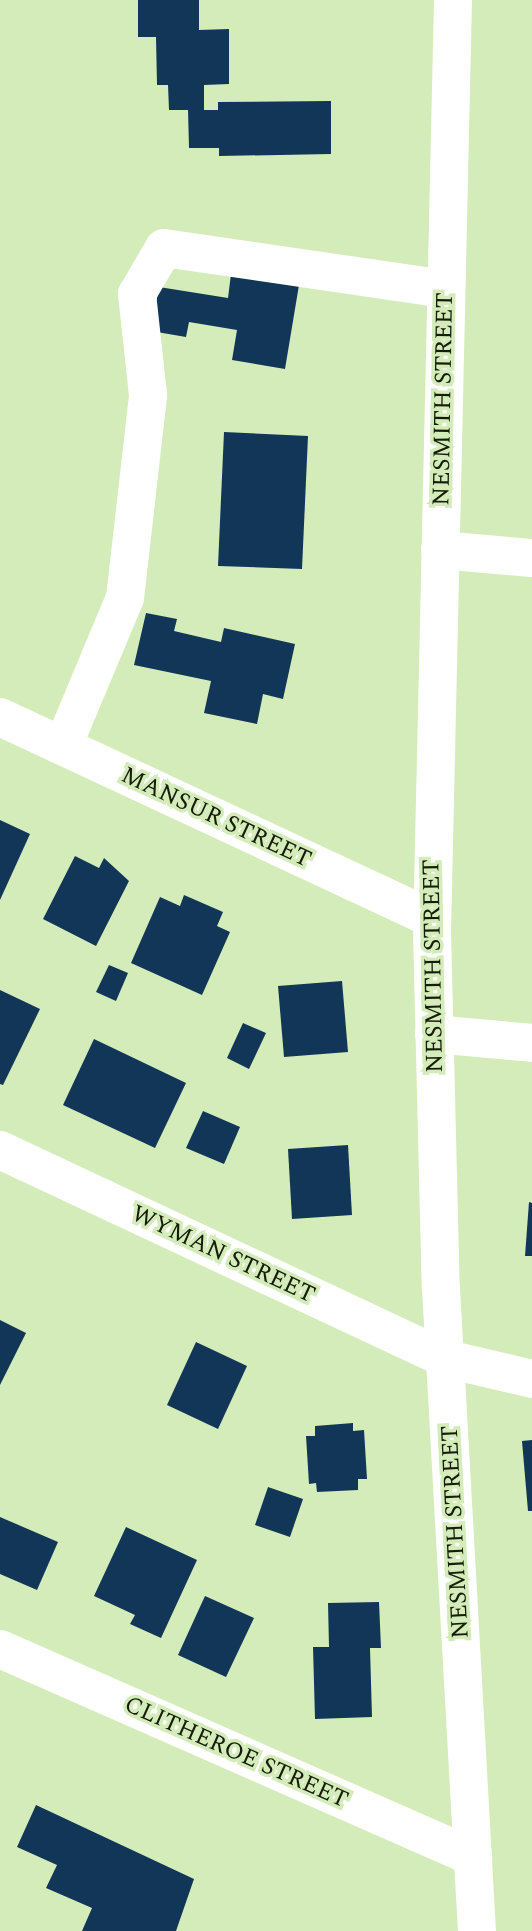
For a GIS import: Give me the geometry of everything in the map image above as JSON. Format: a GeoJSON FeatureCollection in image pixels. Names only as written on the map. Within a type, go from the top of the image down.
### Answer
{"type":"FeatureCollection","features":[{"type":"Feature","properties":{"kind":"main road","name":"NESMITH STREET"},"geometry":{"type":"LineString","coordinates":[[453,0],[432,918],[447,1359],[477,1931]]}},
{"type":"Feature","properties":{"kind":"main road"},"geometry":{"type":"LineString","coordinates":[[63,746],[125,598],[148,395],[137,294],[164,248],[446,289]]}},
{"type":"Feature","properties":{"kind":"main road"},"geometry":{"type":"LineString","coordinates":[[440,550],[532,558]]}},
{"type":"Feature","properties":{"kind":"main road","name":"MANSUR STREET"},"geometry":{"type":"LineString","coordinates":[[0,717],[432,918]]}},
{"type":"Feature","properties":{"kind":"main road"},"geometry":{"type":"LineString","coordinates":[[434,1034],[532,1043]]}},
{"type":"Feature","properties":{"kind":"main road","name":"WYMAN STREET"},"geometry":{"type":"LineString","coordinates":[[0,1150],[447,1359],[532,1379]]}},
{"type":"Feature","properties":{"kind":"main road","name":"CLITHEROE STREET"},"geometry":{"type":"LineString","coordinates":[[0,1649],[473,1857]]}},
{"type":"Feature","properties":{"kind":"building"},"geometry":{"type":"Polygon","coordinates":[[[138,0],[199,0],[199,30],[229,29],[229,84],[204,85],[204,110],[218,110],[218,102],[331,101],[331,154],[219,156],[219,148],[189,148],[188,110],[169,110],[168,85],[157,85],[156,37],[138,37],[138,0]]]}},
{"type":"Feature","properties":{"kind":"building"},"geometry":{"type":"Polygon","coordinates":[[[231,274],[299,285],[285,369],[232,360],[237,330],[189,322],[186,337],[151,331],[159,287],[228,298],[231,274]]]}},
{"type":"Feature","properties":{"kind":"building"},"geometry":{"type":"Polygon","coordinates":[[[224,432],[308,436],[302,569],[218,566],[224,432]]]}},
{"type":"Feature","properties":{"kind":"building"},"geometry":{"type":"Polygon","coordinates":[[[146,613],[177,619],[174,631],[221,642],[224,628],[295,644],[283,699],[263,694],[257,724],[204,713],[211,681],[134,665],[146,613]]]}},
{"type":"Feature","properties":{"kind":"building"},"geometry":{"type":"Polygon","coordinates":[[[0,820],[30,834],[0,900],[0,820]]]}},
{"type":"Feature","properties":{"kind":"building"},"geometry":{"type":"Polygon","coordinates":[[[75,856],[99,868],[104,858],[129,881],[96,946],[43,919],[75,856]]]}},
{"type":"Feature","properties":{"kind":"building"},"geometry":{"type":"Polygon","coordinates":[[[184,895],[223,912],[217,926],[230,932],[202,995],[131,963],[160,897],[180,906],[184,895]]]}},
{"type":"Feature","properties":{"kind":"building"},"geometry":{"type":"Polygon","coordinates":[[[109,965],[128,973],[116,1001],[96,992],[109,965]]]}},
{"type":"Feature","properties":{"kind":"building"},"geometry":{"type":"Polygon","coordinates":[[[342,981],[348,1052],[284,1057],[278,986],[342,981]]]}},
{"type":"Feature","properties":{"kind":"building"},"geometry":{"type":"Polygon","coordinates":[[[0,990],[40,1009],[3,1085],[0,1084],[0,990]]]}},
{"type":"Feature","properties":{"kind":"building"},"geometry":{"type":"Polygon","coordinates":[[[243,1023],[266,1033],[249,1069],[227,1058],[243,1023]]]}},
{"type":"Feature","properties":{"kind":"building"},"geometry":{"type":"Polygon","coordinates":[[[94,1039],[186,1083],[155,1148],[63,1105],[94,1039]]]}},
{"type":"Feature","properties":{"kind":"building"},"geometry":{"type":"Polygon","coordinates":[[[203,1111],[240,1127],[224,1164],[186,1148],[203,1111]]]}},
{"type":"Feature","properties":{"kind":"building"},"geometry":{"type":"Polygon","coordinates":[[[348,1145],[352,1215],[292,1219],[288,1149],[348,1145]]]}},
{"type":"Feature","properties":{"kind":"building"},"geometry":{"type":"Polygon","coordinates":[[[529,1202],[532,1203],[532,1256],[525,1256],[529,1202]]]}},
{"type":"Feature","properties":{"kind":"building"},"geometry":{"type":"Polygon","coordinates":[[[0,1320],[26,1333],[0,1385],[0,1320]]]}},
{"type":"Feature","properties":{"kind":"building"},"geometry":{"type":"Polygon","coordinates":[[[196,1342],[247,1366],[218,1429],[167,1405],[196,1342]]]}},
{"type":"Feature","properties":{"kind":"building"},"geometry":{"type":"Polygon","coordinates":[[[353,1423],[353,1431],[364,1430],[367,1479],[358,1479],[358,1490],[317,1492],[316,1483],[309,1484],[306,1436],[315,1436],[315,1426],[353,1423]]]}},
{"type":"Feature","properties":{"kind":"building"},"geometry":{"type":"Polygon","coordinates":[[[532,1440],[532,1511],[528,1511],[522,1441],[532,1440]]]}},
{"type":"Feature","properties":{"kind":"building"},"geometry":{"type":"Polygon","coordinates":[[[268,1487],[303,1499],[290,1537],[255,1525],[268,1487]]]}},
{"type":"Feature","properties":{"kind":"building"},"geometry":{"type":"Polygon","coordinates":[[[0,1517],[58,1542],[37,1590],[0,1574],[0,1517]]]}},
{"type":"Feature","properties":{"kind":"building"},"geometry":{"type":"Polygon","coordinates":[[[126,1527],[197,1560],[161,1638],[130,1624],[135,1615],[94,1596],[126,1527]]]}},
{"type":"Feature","properties":{"kind":"building"},"geometry":{"type":"Polygon","coordinates":[[[205,1596],[254,1618],[226,1677],[178,1655],[205,1596]]]}},
{"type":"Feature","properties":{"kind":"building"},"geometry":{"type":"Polygon","coordinates":[[[379,1602],[381,1648],[370,1648],[372,1717],[315,1719],[313,1647],[329,1647],[328,1603],[379,1602]]]}},
{"type":"Feature","properties":{"kind":"building"},"geometry":{"type":"Polygon","coordinates":[[[36,1805],[194,1879],[176,1931],[82,1931],[92,1908],[46,1888],[57,1865],[17,1847],[36,1805]]]}}]}
